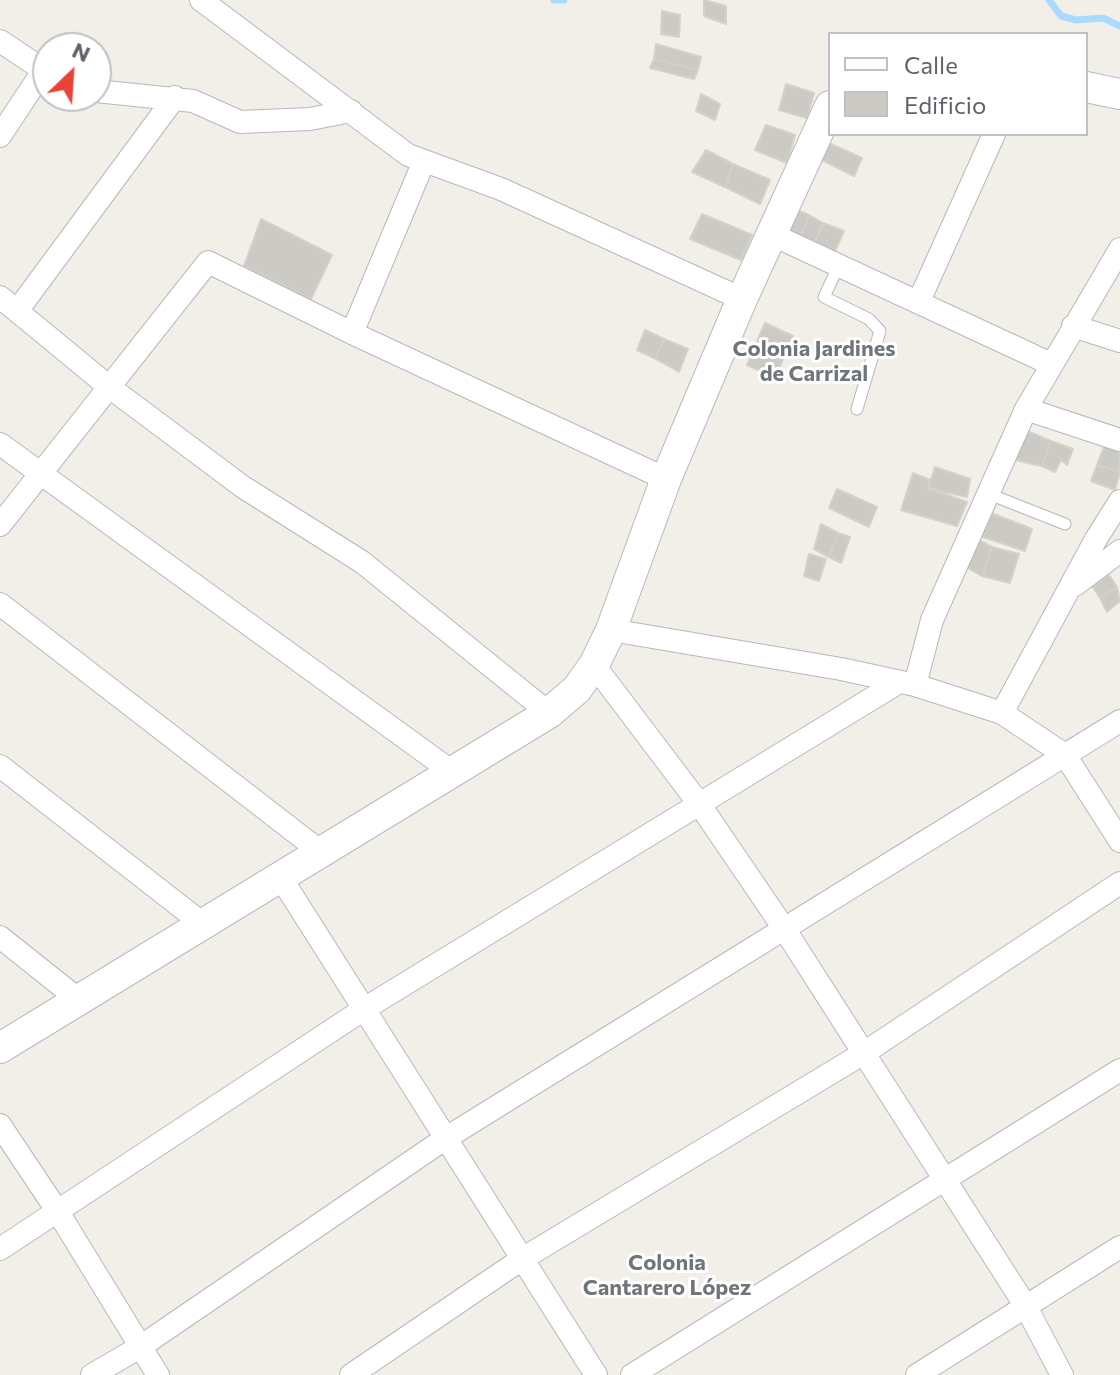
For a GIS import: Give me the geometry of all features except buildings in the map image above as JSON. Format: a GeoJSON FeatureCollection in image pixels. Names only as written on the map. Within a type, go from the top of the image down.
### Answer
{"type":"FeatureCollection","features":[{"type":"Feature","properties":{"kind":"street"},"geometry":{"type":"LineString","coordinates":[[201,0],[408,155],[501,189],[742,299]]}},
{"type":"Feature","properties":{"kind":"street"},"geometry":{"type":"LineString","coordinates":[[0,41],[32,63]]}},
{"type":"Feature","properties":{"kind":"street"},"geometry":{"type":"LineString","coordinates":[[1088,87],[1120,94]]}},
{"type":"Feature","properties":{"kind":"street"},"geometry":{"type":"LineString","coordinates":[[0,136],[32,90]]}},
{"type":"Feature","properties":{"kind":"street"},"geometry":{"type":"LineString","coordinates":[[112,92],[193,101],[240,122],[310,119],[351,111]]}},
{"type":"Feature","properties":{"kind":"street"},"geometry":{"type":"LineString","coordinates":[[175,97],[8,304],[108,386],[243,487],[362,562],[549,713]]}},
{"type":"Feature","properties":{"kind":"street"},"geometry":{"type":"LineString","coordinates":[[0,1048],[549,713],[577,689],[594,665],[611,630],[666,479],[742,299],[828,111]]}},
{"type":"Feature","properties":{"kind":"street"},"geometry":{"type":"LineString","coordinates":[[919,301],[993,136]]}},
{"type":"Feature","properties":{"kind":"street"},"geometry":{"type":"LineString","coordinates":[[352,333],[424,161]]}},
{"type":"Feature","properties":{"kind":"street"},"geometry":{"type":"LineString","coordinates":[[773,235],[1051,364]]}},
{"type":"Feature","properties":{"kind":"street"},"geometry":{"type":"LineString","coordinates":[[0,1249],[364,1009],[700,805],[907,684],[932,620],[1026,409],[1120,249]]}},
{"type":"Feature","properties":{"kind":"street"},"geometry":{"type":"LineString","coordinates":[[0,525],[208,262],[352,333],[666,479]]}},
{"type":"Feature","properties":{"kind":"street"},"geometry":{"type":"LineString","coordinates":[[1073,326],[1120,341]]}},
{"type":"Feature","properties":{"kind":"street"},"geometry":{"type":"LineString","coordinates":[[1026,409],[1120,440]]}},
{"type":"Feature","properties":{"kind":"street"},"geometry":{"type":"LineString","coordinates":[[0,444],[451,771]]}},
{"type":"Feature","properties":{"kind":"street"},"geometry":{"type":"LineString","coordinates":[[1002,713],[1067,590],[1120,501]]}},
{"type":"Feature","properties":{"kind":"street"},"geometry":{"type":"LineString","coordinates":[[1067,590],[1120,551]]}},
{"type":"Feature","properties":{"kind":"street"},"geometry":{"type":"LineString","coordinates":[[0,604],[321,852]]}},
{"type":"Feature","properties":{"kind":"street"},"geometry":{"type":"LineString","coordinates":[[611,630],[907,684],[1002,713],[1065,755],[1120,841]]}},
{"type":"Feature","properties":{"kind":"street"},"geometry":{"type":"LineString","coordinates":[[594,665],[700,805],[785,930],[1025,1305],[1062,1375]]}},
{"type":"Feature","properties":{"kind":"street"},"geometry":{"type":"LineString","coordinates":[[92,1375],[140,1347],[446,1138],[1120,721]]}},
{"type":"Feature","properties":{"kind":"street"},"geometry":{"type":"LineString","coordinates":[[0,766],[203,924]]}},
{"type":"Feature","properties":{"kind":"street"},"geometry":{"type":"LineString","coordinates":[[281,878],[596,1375]]}},
{"type":"Feature","properties":{"kind":"street"},"geometry":{"type":"LineString","coordinates":[[351,1375],[522,1259],[864,1053],[1120,883]]}},
{"type":"Feature","properties":{"kind":"street"},"geometry":{"type":"LineString","coordinates":[[0,937],[79,1000]]}},
{"type":"Feature","properties":{"kind":"street"},"geometry":{"type":"LineString","coordinates":[[632,1375],[1120,1070]]}},
{"type":"Feature","properties":{"kind":"street"},"geometry":{"type":"LineString","coordinates":[[0,1125],[58,1212],[158,1375]]}},
{"type":"Feature","properties":{"kind":"street"},"geometry":{"type":"LineString","coordinates":[[917,1375],[1120,1247]]}},
{"type":"Feature","properties":{"kind":"lane"},"geometry":{"type":"LineString","coordinates":[[839,265],[824,297],[869,319],[880,331],[857,409]]}},
{"type":"Feature","properties":{"kind":"lane"},"geometry":{"type":"LineString","coordinates":[[989,494],[1065,524]]}},
{"type":"Feature","properties":{"kind":"waterway"},"geometry":{"type":"LineString","coordinates":[[554,0],[564,0]]}},
{"type":"Feature","properties":{"kind":"waterway"},"geometry":{"type":"LineString","coordinates":[[1049,0],[1061,16],[1076,20],[1103,18],[1120,26]]}},
{"type":"Feature","properties":{"kind":"district","name":"Colonia Jardines de Carrizal"},"geometry":{"type":"Point","coordinates":[814,362]}},
{"type":"Feature","properties":{"kind":"district","name":"Colonia Cantarero López"},"geometry":{"type":"Point","coordinates":[667,1276]}}]}
